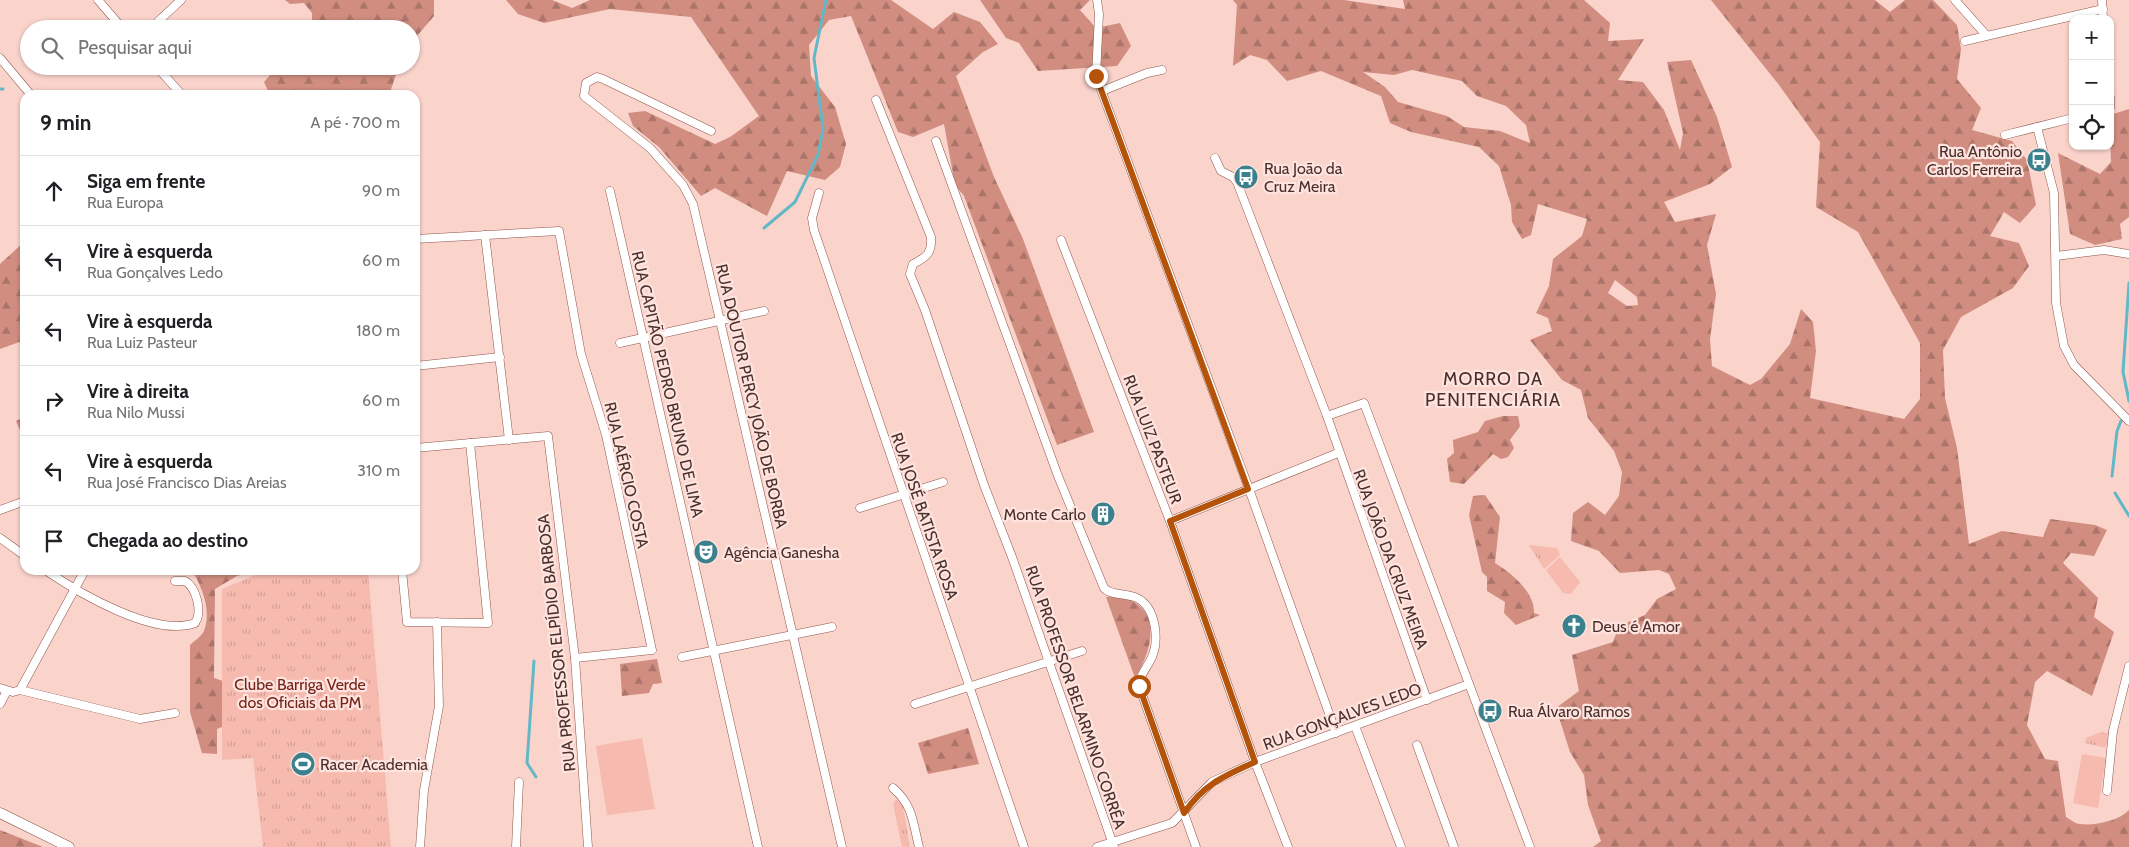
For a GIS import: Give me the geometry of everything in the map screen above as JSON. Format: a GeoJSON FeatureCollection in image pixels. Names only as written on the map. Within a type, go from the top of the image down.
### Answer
{"type":"FeatureCollection","features":[{"type":"Feature","properties":{"kind":"main road"},"geometry":{"type":"LineString","coordinates":[[0,813],[69,847]]}},
{"type":"Feature","properties":{"kind":"street"},"geometry":{"type":"LineString","coordinates":[[98,0],[115,20]]}},
{"type":"Feature","properties":{"kind":"street"},"geometry":{"type":"LineString","coordinates":[[160,20],[181,0]]}},
{"type":"Feature","properties":{"kind":"street"},"geometry":{"type":"LineString","coordinates":[[1097,0],[1099,11],[1096,71],[1102,90],[1336,733]]}},
{"type":"Feature","properties":{"kind":"street"},"geometry":{"type":"LineString","coordinates":[[1955,0],[1986,35]]}},
{"type":"Feature","properties":{"kind":"street"},"geometry":{"type":"LineString","coordinates":[[2102,0],[2104,15]]}},
{"type":"Feature","properties":{"kind":"street"},"geometry":{"type":"LineString","coordinates":[[1965,41],[2103,9]]}},
{"type":"Feature","properties":{"kind":"street"},"geometry":{"type":"LineString","coordinates":[[0,58],[27,90]]}},
{"type":"Feature","properties":{"kind":"street"},"geometry":{"type":"LineString","coordinates":[[1102,90],[1140,75],[1162,70]]}},
{"type":"Feature","properties":{"kind":"street"},"geometry":{"type":"LineString","coordinates":[[164,75],[178,90]]}},
{"type":"Feature","properties":{"kind":"street","name":"RUA DOUTOR PERCY JOÃO DE BORBA"},"geometry":{"type":"LineString","coordinates":[[711,131],[603,79],[597,77],[586,83],[584,96],[589,102],[626,128],[650,148],[676,176],[690,196],[842,847]]}},
{"type":"Feature","properties":{"kind":"street","name":"RUA PROFESSOR BELARMINO CORRÊA"},"geometry":{"type":"LineString","coordinates":[[876,100],[931,237],[932,249],[926,258],[913,264],[910,268],[910,274],[925,310],[989,500],[1012,557],[1113,845]]}},
{"type":"Feature","properties":{"kind":"street"},"geometry":{"type":"LineString","coordinates":[[2005,135],[2069,119]]}},
{"type":"Feature","properties":{"kind":"street"},"geometry":{"type":"LineString","coordinates":[[2037,127],[2054,194],[2057,312],[2067,355],[2074,365],[2129,421]]}},
{"type":"Feature","properties":{"kind":"street"},"geometry":{"type":"LineString","coordinates":[[936,141],[1062,486],[1104,588],[1111,593],[1139,599],[1151,614],[1156,639],[1155,649],[1140,678],[1139,686],[1196,847]]}},
{"type":"Feature","properties":{"kind":"street","name":"RUA JOÃO DA CRUZ MEIRA"},"geometry":{"type":"LineString","coordinates":[[1216,158],[1221,171],[1233,177],[1239,186],[1278,285],[1327,416],[1338,453],[1427,700]]}},
{"type":"Feature","properties":{"kind":"street","name":"RUA CAPITÃO PEDRO BRUNO DE LIMA"},"geometry":{"type":"LineString","coordinates":[[610,191],[758,847]]}},
{"type":"Feature","properties":{"kind":"street","name":"RUA JOSÉ BATISTA ROSA"},"geometry":{"type":"LineString","coordinates":[[820,193],[812,218],[814,230],[1024,847]]}},
{"type":"Feature","properties":{"kind":"street","name":"RUA LAÉRCIO COSTA"},"geometry":{"type":"LineString","coordinates":[[485,235],[559,231],[581,354],[605,429],[652,650],[575,658]]}},
{"type":"Feature","properties":{"kind":"street"},"geometry":{"type":"LineString","coordinates":[[420,239],[485,235],[509,440],[420,448]]}},
{"type":"Feature","properties":{"kind":"street","name":"RUA LUIZ PASTEUR"},"geometry":{"type":"LineString","coordinates":[[1061,240],[1170,521],[1255,762],[1288,847]]}},
{"type":"Feature","properties":{"kind":"street"},"geometry":{"type":"LineString","coordinates":[[2056,256],[2104,250],[2129,254]]}},
{"type":"Feature","properties":{"kind":"street"},"geometry":{"type":"LineString","coordinates":[[620,343],[764,311]]}},
{"type":"Feature","properties":{"kind":"street"},"geometry":{"type":"LineString","coordinates":[[420,365],[500,357]]}},
{"type":"Feature","properties":{"kind":"street"},"geometry":{"type":"LineString","coordinates":[[1327,416],[1364,403],[1530,847]]}},
{"type":"Feature","properties":{"kind":"street","name":"RUA PROFESSOR ELPÍDIO BARBOSA"},"geometry":{"type":"LineString","coordinates":[[509,440],[548,436],[575,658],[588,847]]}},
{"type":"Feature","properties":{"kind":"street"},"geometry":{"type":"LineString","coordinates":[[402,575],[407,622],[488,623],[470,443]]}},
{"type":"Feature","properties":{"kind":"street"},"geometry":{"type":"LineString","coordinates":[[1170,521],[1338,453]]}},
{"type":"Feature","properties":{"kind":"street"},"geometry":{"type":"LineString","coordinates":[[860,508],[943,482]]}},
{"type":"Feature","properties":{"kind":"street"},"geometry":{"type":"LineString","coordinates":[[0,510],[20,503]]}},
{"type":"Feature","properties":{"kind":"street"},"geometry":{"type":"LineString","coordinates":[[0,538],[20,552]]}},
{"type":"Feature","properties":{"kind":"street"},"geometry":{"type":"LineString","coordinates":[[52,575],[74,590],[149,622],[171,626],[196,623],[200,615],[190,585],[185,581],[175,581]]}},
{"type":"Feature","properties":{"kind":"street"},"geometry":{"type":"LineString","coordinates":[[20,690],[82,575]]}},
{"type":"Feature","properties":{"kind":"street"},"geometry":{"type":"LineString","coordinates":[[420,847],[424,790],[439,706],[437,622]]}},
{"type":"Feature","properties":{"kind":"street"},"geometry":{"type":"LineString","coordinates":[[682,657],[832,628]]}},
{"type":"Feature","properties":{"kind":"street"},"geometry":{"type":"LineString","coordinates":[[915,704],[1082,651]]}},
{"type":"Feature","properties":{"kind":"street"},"geometry":{"type":"LineString","coordinates":[[2107,791],[2113,731],[2129,666]]}},
{"type":"Feature","properties":{"kind":"street","name":"RUA GONÇALVES LEDO"},"geometry":{"type":"LineString","coordinates":[[1097,847],[1113,845],[1172,823],[1184,813],[1199,793],[1212,782],[1255,762],[1469,684]]}},
{"type":"Feature","properties":{"kind":"street"},"geometry":{"type":"LineString","coordinates":[[0,704],[4,689],[14,692],[20,690],[140,719],[175,713]]}},
{"type":"Feature","properties":{"kind":"street"},"geometry":{"type":"LineString","coordinates":[[1355,726],[1401,847]]}},
{"type":"Feature","properties":{"kind":"street"},"geometry":{"type":"LineString","coordinates":[[1418,745],[1454,847]]}},
{"type":"Feature","properties":{"kind":"street"},"geometry":{"type":"LineString","coordinates":[[516,847],[519,782]]}},
{"type":"Feature","properties":{"kind":"street"},"geometry":{"type":"LineString","coordinates":[[893,788],[905,798],[910,806],[919,847]]}},
{"type":"Feature","properties":{"kind":"green space"},"geometry":{"type":"Polygon","coordinates":[[[285,0],[434,0],[434,16],[420,32],[420,20],[312,20],[312,13],[304,3],[290,4],[285,0]]]}},
{"type":"Feature","properties":{"kind":"green space"},"geometry":{"type":"Polygon","coordinates":[[[506,0],[552,0],[572,8],[590,0],[891,0],[933,29],[954,12],[980,22],[998,44],[983,52],[956,76],[994,177],[1023,239],[1094,432],[1057,445],[964,196],[955,185],[944,124],[913,137],[898,132],[851,16],[829,20],[809,45],[811,76],[835,107],[846,144],[840,167],[825,180],[787,171],[767,216],[715,188],[701,196],[659,147],[633,126],[628,113],[645,111],[715,144],[730,137],[759,116],[691,17],[610,9],[544,23],[518,14],[506,0]]]}},
{"type":"Feature","properties":{"kind":"green space"},"geometry":{"type":"Polygon","coordinates":[[[980,0],[1090,0],[1080,10],[1096,28],[1120,23],[1131,46],[1117,66],[1038,71],[1019,43],[1006,38],[980,0]]]}},
{"type":"Feature","properties":{"kind":"green space"},"geometry":{"type":"Polygon","coordinates":[[[1233,0],[1344,0],[1405,9],[1403,0],[1584,0],[1610,23],[1608,41],[1644,39],[1618,80],[1643,82],[1664,110],[1680,150],[1683,133],[1667,62],[1691,60],[1717,117],[1732,167],[1710,184],[1664,202],[1675,222],[1716,214],[1707,245],[1716,294],[1710,339],[1712,366],[1750,385],[1761,379],[1790,344],[1801,309],[1813,322],[1816,351],[1810,398],[1904,419],[1920,399],[1920,343],[1858,232],[1816,207],[1820,142],[1779,85],[1711,0],[1875,0],[1890,12],[1905,0],[1933,0],[1957,25],[1961,49],[1957,79],[1981,108],[1972,130],[2012,141],[2027,160],[2036,205],[2020,223],[2004,212],[1990,236],[2019,243],[2029,266],[2013,288],[1961,317],[1943,350],[1945,398],[1957,448],[1969,544],[2002,531],[2043,537],[2050,519],[2095,525],[2107,530],[2094,556],[2071,553],[2063,563],[2098,598],[2094,617],[2114,632],[2092,696],[2047,671],[2035,682],[2027,725],[2045,759],[2058,761],[2066,817],[2078,824],[2092,824],[2113,820],[2129,810],[2129,847],[1593,847],[1601,841],[1588,805],[1584,775],[1570,752],[1556,708],[1579,691],[1572,655],[1613,642],[1619,626],[1645,615],[1657,599],[1676,589],[1669,574],[1659,570],[1620,573],[1599,551],[1571,541],[1573,513],[1588,502],[1605,515],[1619,496],[1622,472],[1614,451],[1588,418],[1581,390],[1562,380],[1530,340],[1552,331],[1548,318],[1536,313],[1549,286],[1553,259],[1582,236],[1587,219],[1538,204],[1531,235],[1522,239],[1512,222],[1511,205],[1499,166],[1479,147],[1411,132],[1390,123],[1381,96],[1321,71],[1287,81],[1267,60],[1250,55],[1233,66],[1237,5],[1233,0]],[[1412,70],[1394,75],[1363,72],[1385,87],[1398,102],[1447,116],[1464,127],[1500,131],[1530,143],[1526,125],[1506,106],[1477,96],[1462,81],[1412,70]],[[1615,280],[1608,293],[1627,306],[1638,305],[1637,297],[1615,280]]]}},
{"type":"Feature","properties":{"kind":"green space"},"geometry":{"type":"Polygon","coordinates":[[[270,75],[396,75],[391,90],[268,90],[264,82],[270,75]]]}},
{"type":"Feature","properties":{"kind":"green space"},"geometry":{"type":"Polygon","coordinates":[[[2129,109],[2129,217],[2120,224],[2122,239],[2095,245],[2070,234],[2058,153],[2100,174],[2111,162],[2111,150],[2114,150],[2114,114],[2129,109]]]}},
{"type":"Feature","properties":{"kind":"green space"},"geometry":{"type":"Polygon","coordinates":[[[20,246],[20,342],[0,349],[0,264],[20,246]]]}},
{"type":"Feature","properties":{"kind":"green space"},"geometry":{"type":"Polygon","coordinates":[[[1503,416],[1518,416],[1520,426],[1510,440],[1514,448],[1508,457],[1501,459],[1493,454],[1464,484],[1450,482],[1447,459],[1454,453],[1453,440],[1478,432],[1485,421],[1503,416]]]}},
{"type":"Feature","properties":{"kind":"green space"},"geometry":{"type":"Polygon","coordinates":[[[20,419],[20,430],[16,421],[20,419]]]}},
{"type":"Feature","properties":{"kind":"green space"},"geometry":{"type":"Polygon","coordinates":[[[1485,495],[1500,517],[1495,563],[1521,584],[1531,598],[1534,613],[1540,615],[1516,625],[1504,613],[1505,602],[1487,591],[1487,577],[1482,572],[1469,515],[1473,496],[1485,495]]]}},
{"type":"Feature","properties":{"kind":"green space"},"geometry":{"type":"Polygon","coordinates":[[[1529,545],[1557,548],[1560,555],[1544,569],[1529,545]]]}},
{"type":"Feature","properties":{"kind":"green space"},"geometry":{"type":"Polygon","coordinates":[[[1560,557],[1580,582],[1571,594],[1563,593],[1546,570],[1560,557]]]}},
{"type":"Feature","properties":{"kind":"green space"},"geometry":{"type":"Polygon","coordinates":[[[194,575],[240,575],[215,589],[214,678],[244,688],[234,722],[217,729],[217,754],[202,753],[190,712],[190,645],[203,633],[207,615],[205,599],[194,575]]]}},
{"type":"Feature","properties":{"kind":"green space","name":"Clube Barriga Verde dos Oficiais da PM"},"geometry":{"type":"Polygon","coordinates":[[[255,575],[368,575],[391,847],[263,847],[253,758],[222,760],[222,589],[255,575]]]}},
{"type":"Feature","properties":{"kind":"green space"},"geometry":{"type":"Polygon","coordinates":[[[1117,596],[1132,601],[1142,608],[1148,618],[1150,641],[1142,666],[1135,678],[1106,597],[1117,596]]]}},
{"type":"Feature","properties":{"kind":"green space"},"geometry":{"type":"Polygon","coordinates":[[[657,659],[662,683],[653,684],[649,693],[622,696],[620,664],[657,659]]]}},
{"type":"Feature","properties":{"kind":"green space"},"geometry":{"type":"Polygon","coordinates":[[[968,728],[979,764],[928,774],[918,743],[968,728]]]}},
{"type":"Feature","properties":{"kind":"green space"},"geometry":{"type":"Polygon","coordinates":[[[2101,732],[2109,734],[2106,748],[2085,743],[2086,738],[2101,732]]]}},
{"type":"Feature","properties":{"kind":"green space"},"geometry":{"type":"Polygon","coordinates":[[[642,738],[655,809],[607,815],[596,746],[642,738]]]}},
{"type":"Feature","properties":{"kind":"green space"},"geometry":{"type":"Polygon","coordinates":[[[2082,754],[2106,758],[2098,808],[2073,803],[2082,754]]]}},
{"type":"Feature","properties":{"kind":"green space"},"geometry":{"type":"Polygon","coordinates":[[[896,800],[902,801],[910,847],[902,847],[893,804],[896,800]]]}},
{"type":"Feature","properties":{"kind":"green space"},"geometry":{"type":"Polygon","coordinates":[[[0,830],[43,847],[0,847],[0,830]]]}},
{"type":"Feature","properties":{"kind":"waterway"},"geometry":{"type":"LineString","coordinates":[[764,228],[795,202],[818,155],[823,129],[814,58],[826,0]]}},
{"type":"Feature","properties":{"kind":"waterway"},"geometry":{"type":"LineString","coordinates":[[2129,283],[2123,372],[2129,401]]}},
{"type":"Feature","properties":{"kind":"waterway"},"geometry":{"type":"LineString","coordinates":[[2112,476],[2117,431],[2121,421]]}},
{"type":"Feature","properties":{"kind":"waterway"},"geometry":{"type":"LineString","coordinates":[[2115,493],[2129,516]]}},
{"type":"Feature","properties":{"kind":"waterway"},"geometry":{"type":"LineString","coordinates":[[534,661],[527,763],[536,777]]}},
{"type":"Feature","properties":{"kind":"place","name":"Rua Antônio Carlos Ferreira"},"geometry":{"type":"Point","coordinates":[2039,160]}},
{"type":"Feature","properties":{"kind":"place","name":"Rua João da Cruz Meira"},"geometry":{"type":"Point","coordinates":[1246,177]}},
{"type":"Feature","properties":{"kind":"place","name":"Monte Carlo"},"geometry":{"type":"Point","coordinates":[1103,514]}},
{"type":"Feature","properties":{"kind":"place","name":"Agência Ganesha"},"geometry":{"type":"Point","coordinates":[706,552]}},
{"type":"Feature","properties":{"kind":"place","name":"Deus é Amor"},"geometry":{"type":"Point","coordinates":[1574,626]}},
{"type":"Feature","properties":{"kind":"place","name":"Rua Álvaro Ramos"},"geometry":{"type":"Point","coordinates":[1490,711]}},
{"type":"Feature","properties":{"kind":"place","name":"Racer Academia"},"geometry":{"type":"Point","coordinates":[303,764]}},
{"type":"Feature","properties":{"kind":"district","name":"MORRO DA PENITENCIÁRIA"},"geometry":{"type":"Point","coordinates":[1493,389]}},
{"type":"Feature","properties":{"kind":"route"},"geometry":{"type":"LineString","coordinates":[[1096,76],[1248,489],[1170,521],[1255,762],[1212,782],[1199,793],[1184,813],[1139,686]]}}]}
